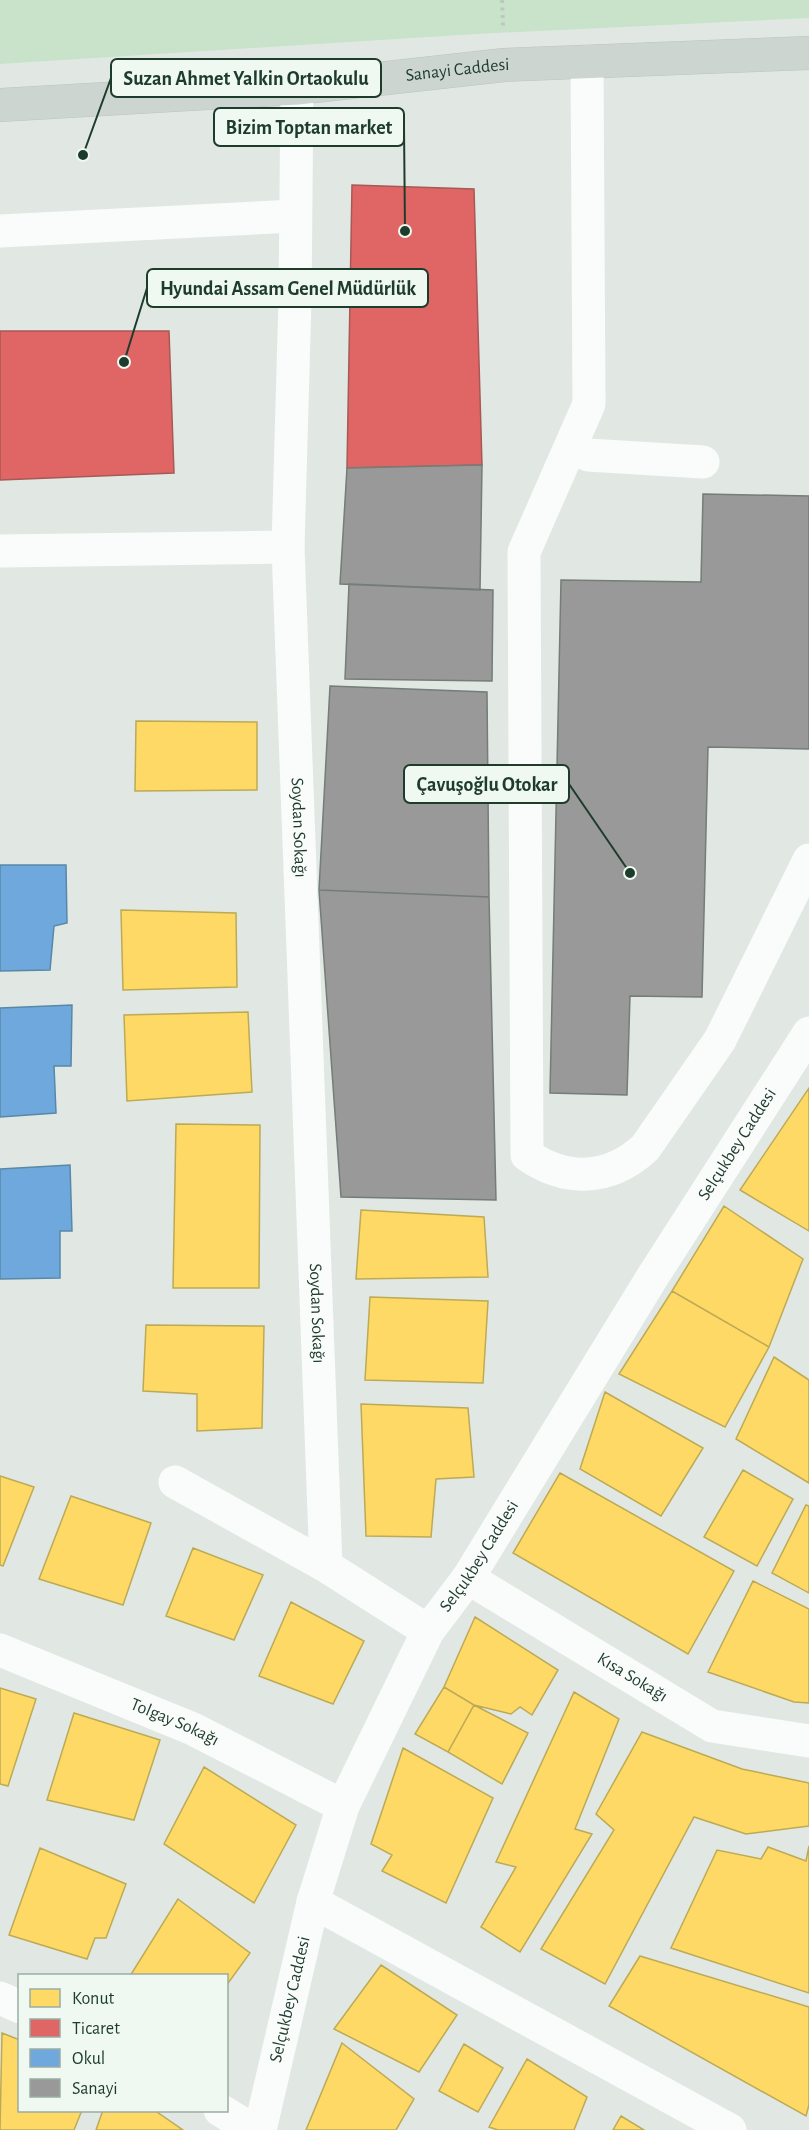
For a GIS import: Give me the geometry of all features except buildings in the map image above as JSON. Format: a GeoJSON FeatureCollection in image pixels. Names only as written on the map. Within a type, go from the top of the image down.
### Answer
{"type":"FeatureCollection","features":[{"type":"Feature","properties":{"kind":"main road","name":"Sanayi Caddesi"},"geometry":{"type":"LineString","coordinates":[[0,105],[297,88],[504,65],[809,53]]}},
{"type":"Feature","properties":{"kind":"street"},"geometry":{"type":"LineString","coordinates":[[587,62],[589,404],[524,552],[527,1155],[555,1171],[570,1175],[591,1175],[611,1170],[630,1161],[645,1148],[720,1040],[809,860]]}},
{"type":"Feature","properties":{"kind":"street","name":"Soydan Sokağı"},"geometry":{"type":"LineString","coordinates":[[297,88],[288,547],[326,1566]]}},
{"type":"Feature","properties":{"kind":"street"},"geometry":{"type":"LineString","coordinates":[[0,231],[295,216]]}},
{"type":"Feature","properties":{"kind":"street"},"geometry":{"type":"LineString","coordinates":[[571,446],[588,455],[703,462]]}},
{"type":"Feature","properties":{"kind":"street"},"geometry":{"type":"LineString","coordinates":[[0,551],[288,547]]}},
{"type":"Feature","properties":{"kind":"street","name":"Selçukbey Caddesi"},"geometry":{"type":"LineString","coordinates":[[260,2130],[313,1902],[343,1806],[428,1631],[468,1578],[652,1276],[809,1033]]}},
{"type":"Feature","properties":{"kind":"street"},"geometry":{"type":"LineString","coordinates":[[175,1482],[326,1566],[428,1631]]}},
{"type":"Feature","properties":{"kind":"street","name":"Kısa Sokağı"},"geometry":{"type":"LineString","coordinates":[[468,1578],[712,1726],[809,1741]]}},
{"type":"Feature","properties":{"kind":"street","name":"Tolgay Sokağı"},"geometry":{"type":"LineString","coordinates":[[0,1650],[193,1729],[343,1806]]}},
{"type":"Feature","properties":{"kind":"street"},"geometry":{"type":"LineString","coordinates":[[313,1902],[730,2130]]}},
{"type":"Feature","properties":{"kind":"street"},"geometry":{"type":"LineString","coordinates":[[0,1998],[18,2006]]}},
{"type":"Feature","properties":{"kind":"street"},"geometry":{"type":"LineString","coordinates":[[223,2112],[253,2130]]}},
{"type":"Feature","properties":{"kind":"path"},"geometry":{"type":"LineString","coordinates":[[502,0],[504,33]]}},
{"type":"Feature","properties":{"kind":"green space"},"geometry":{"type":"Polygon","coordinates":[[[0,0],[809,0],[809,18],[476,34],[0,64],[0,0]]]}},
{"type":"Feature","properties":{"kind":"place","name":"Suzan Ahmet Yalkin Ortaokulu"},"geometry":{"type":"Point","coordinates":[83,155]}},
{"type":"Feature","properties":{"kind":"place","name":"Bizim Toptan market"},"geometry":{"type":"Point","coordinates":[405,231]}},
{"type":"Feature","properties":{"kind":"place","name":"Hyundai Assam Genel Müdürlük"},"geometry":{"type":"Point","coordinates":[124,362]}},
{"type":"Feature","properties":{"kind":"place","name":"Çavuşoğlu Otokar"},"geometry":{"type":"Point","coordinates":[630,873]}}]}
